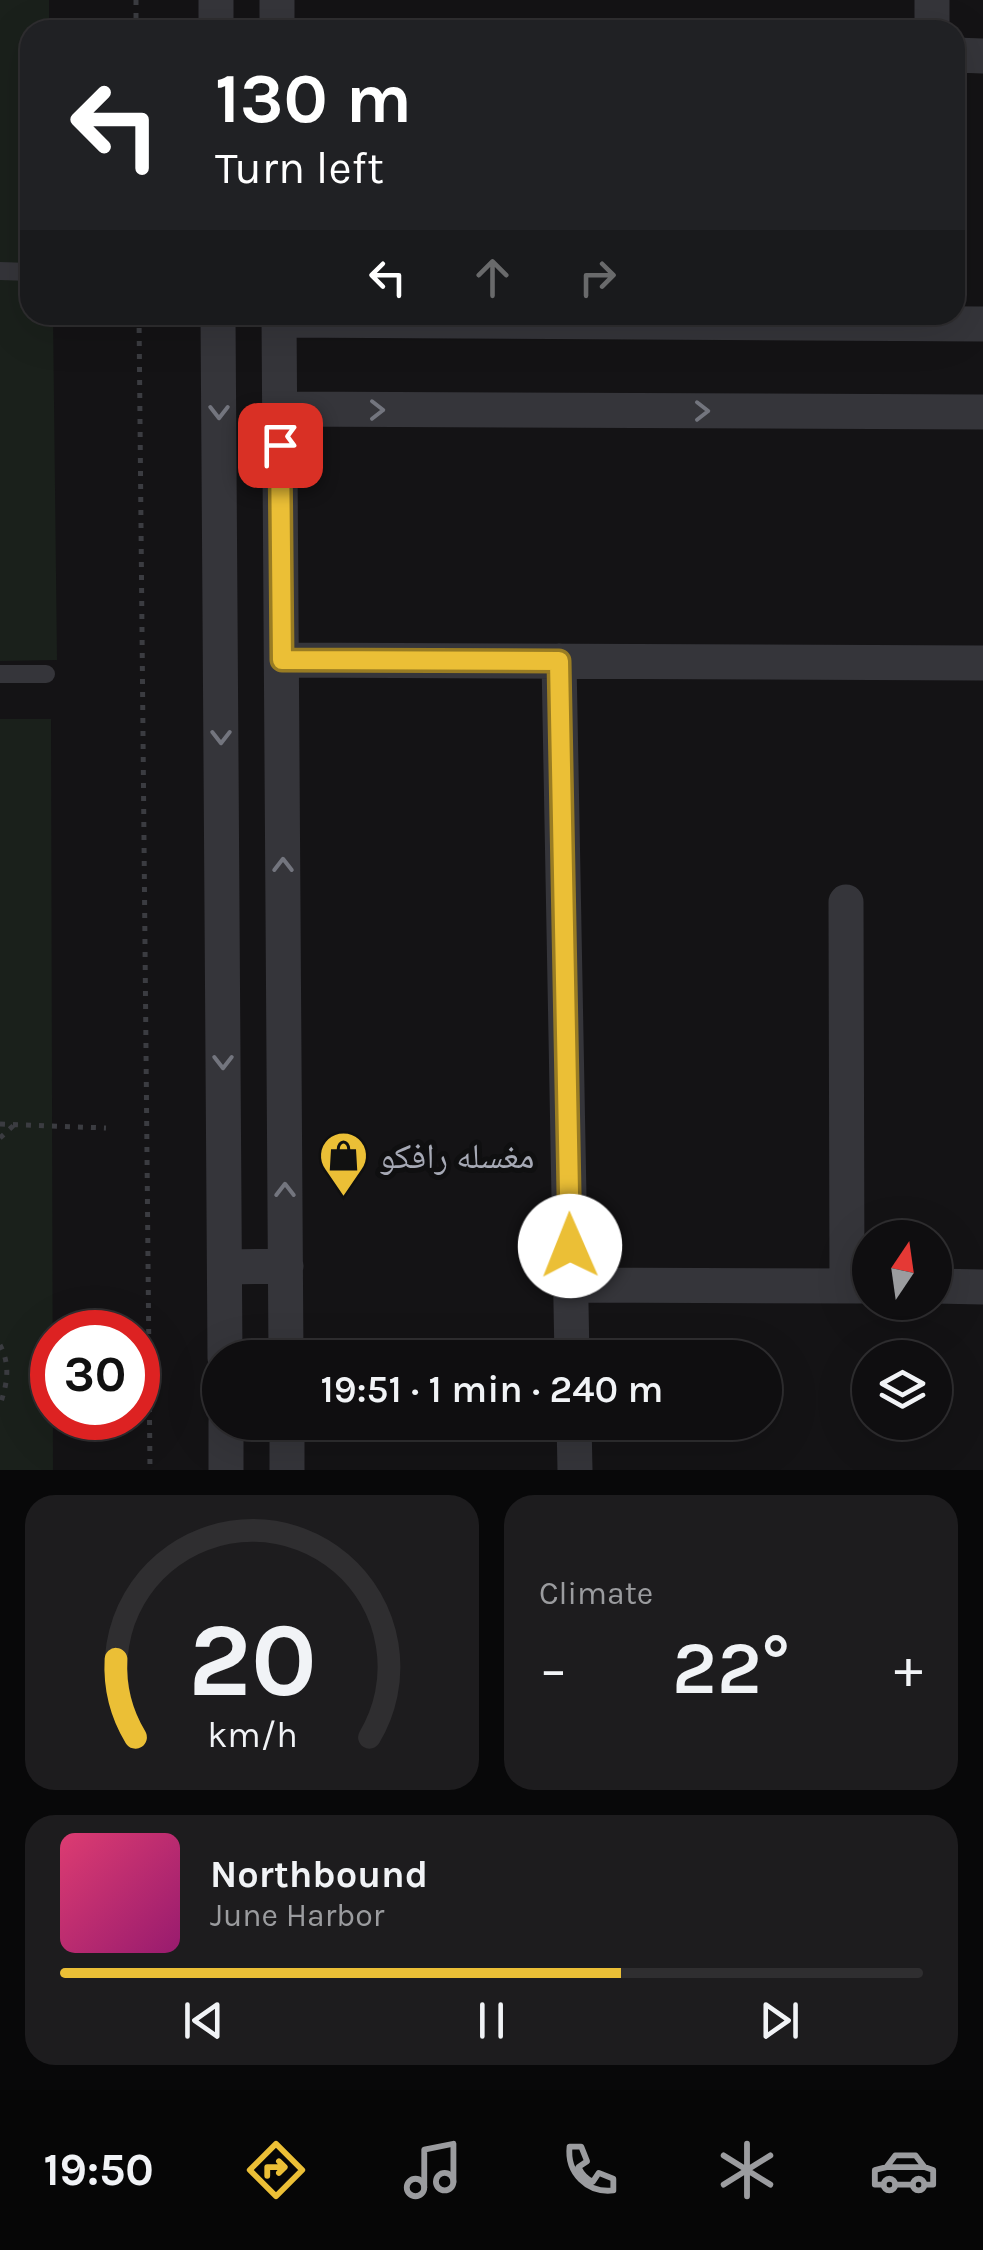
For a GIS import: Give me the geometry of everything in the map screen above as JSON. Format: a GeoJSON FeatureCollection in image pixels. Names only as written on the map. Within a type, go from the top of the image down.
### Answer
{"type":"FeatureCollection","features":[{"type":"Feature","properties":{"kind":"street"},"geometry":{"type":"LineString","coordinates":[[218,325],[226,1340]]}},
{"type":"Feature","properties":{"kind":"street"},"geometry":{"type":"LineString","coordinates":[[279,325],[286,1340]]}},
{"type":"Feature","properties":{"kind":"street"},"geometry":{"type":"LineString","coordinates":[[280,409],[983,412]]}},
{"type":"Feature","properties":{"kind":"street"},"geometry":{"type":"LineString","coordinates":[[282,660],[983,663]]}},
{"type":"Feature","properties":{"kind":"street"},"geometry":{"type":"LineString","coordinates":[[559,661],[572,1340]]}},
{"type":"Feature","properties":{"kind":"street"},"geometry":{"type":"LineString","coordinates":[[846,902],[856,1220]]}},
{"type":"Feature","properties":{"kind":"street"},"geometry":{"type":"LineString","coordinates":[[225,1267],[286,1266]]}},
{"type":"Feature","properties":{"kind":"street"},"geometry":{"type":"LineString","coordinates":[[571,1285],[852,1286]]}},
{"type":"Feature","properties":{"kind":"street"},"geometry":{"type":"LineString","coordinates":[[952,1286],[983,1286]]}},
{"type":"Feature","properties":{"kind":"street"},"geometry":{"type":"LineString","coordinates":[[226,1440],[226,1470]]}},
{"type":"Feature","properties":{"kind":"street"},"geometry":{"type":"LineString","coordinates":[[287,1440],[287,1470]]}},
{"type":"Feature","properties":{"kind":"street"},"geometry":{"type":"LineString","coordinates":[[574,1440],[574,1470]]}},
{"type":"Feature","properties":{"kind":"lane"},"geometry":{"type":"LineString","coordinates":[[0,674],[46,674]]}},
{"type":"Feature","properties":{"kind":"path"},"geometry":{"type":"LineString","coordinates":[[139,325],[150,1470]]}},
{"type":"Feature","properties":{"kind":"path"},"geometry":{"type":"LineString","coordinates":[[0,1124],[106,1128]]}},
{"type":"Feature","properties":{"kind":"path"},"geometry":{"type":"LineString","coordinates":[[0,1138],[14,1125]]}},
{"type":"Feature","properties":{"kind":"path"},"geometry":{"type":"LineString","coordinates":[[0,1345],[8,1380],[0,1405]]}},
{"type":"Feature","properties":{"kind":"shaded area"},"geometry":{"type":"Polygon","coordinates":[[[0,0],[49,0],[49,20],[20,20],[20,325],[53,325],[57,660],[0,661],[0,0]]]}},
{"type":"Feature","properties":{"kind":"shaded area"},"geometry":{"type":"Polygon","coordinates":[[[0,719],[51,719],[53,1310],[30,1310],[30,1440],[53,1440],[53,1470],[0,1470],[0,719]]]}},
{"type":"Feature","properties":{"kind":"place","name":"مغسله رافكو"},"geometry":{"type":"Point","coordinates":[344,1198]}},
{"type":"Feature","properties":{"kind":"route"},"geometry":{"type":"LineString","coordinates":[[280,445],[282,660],[559,661],[570,1246]]}}]}
